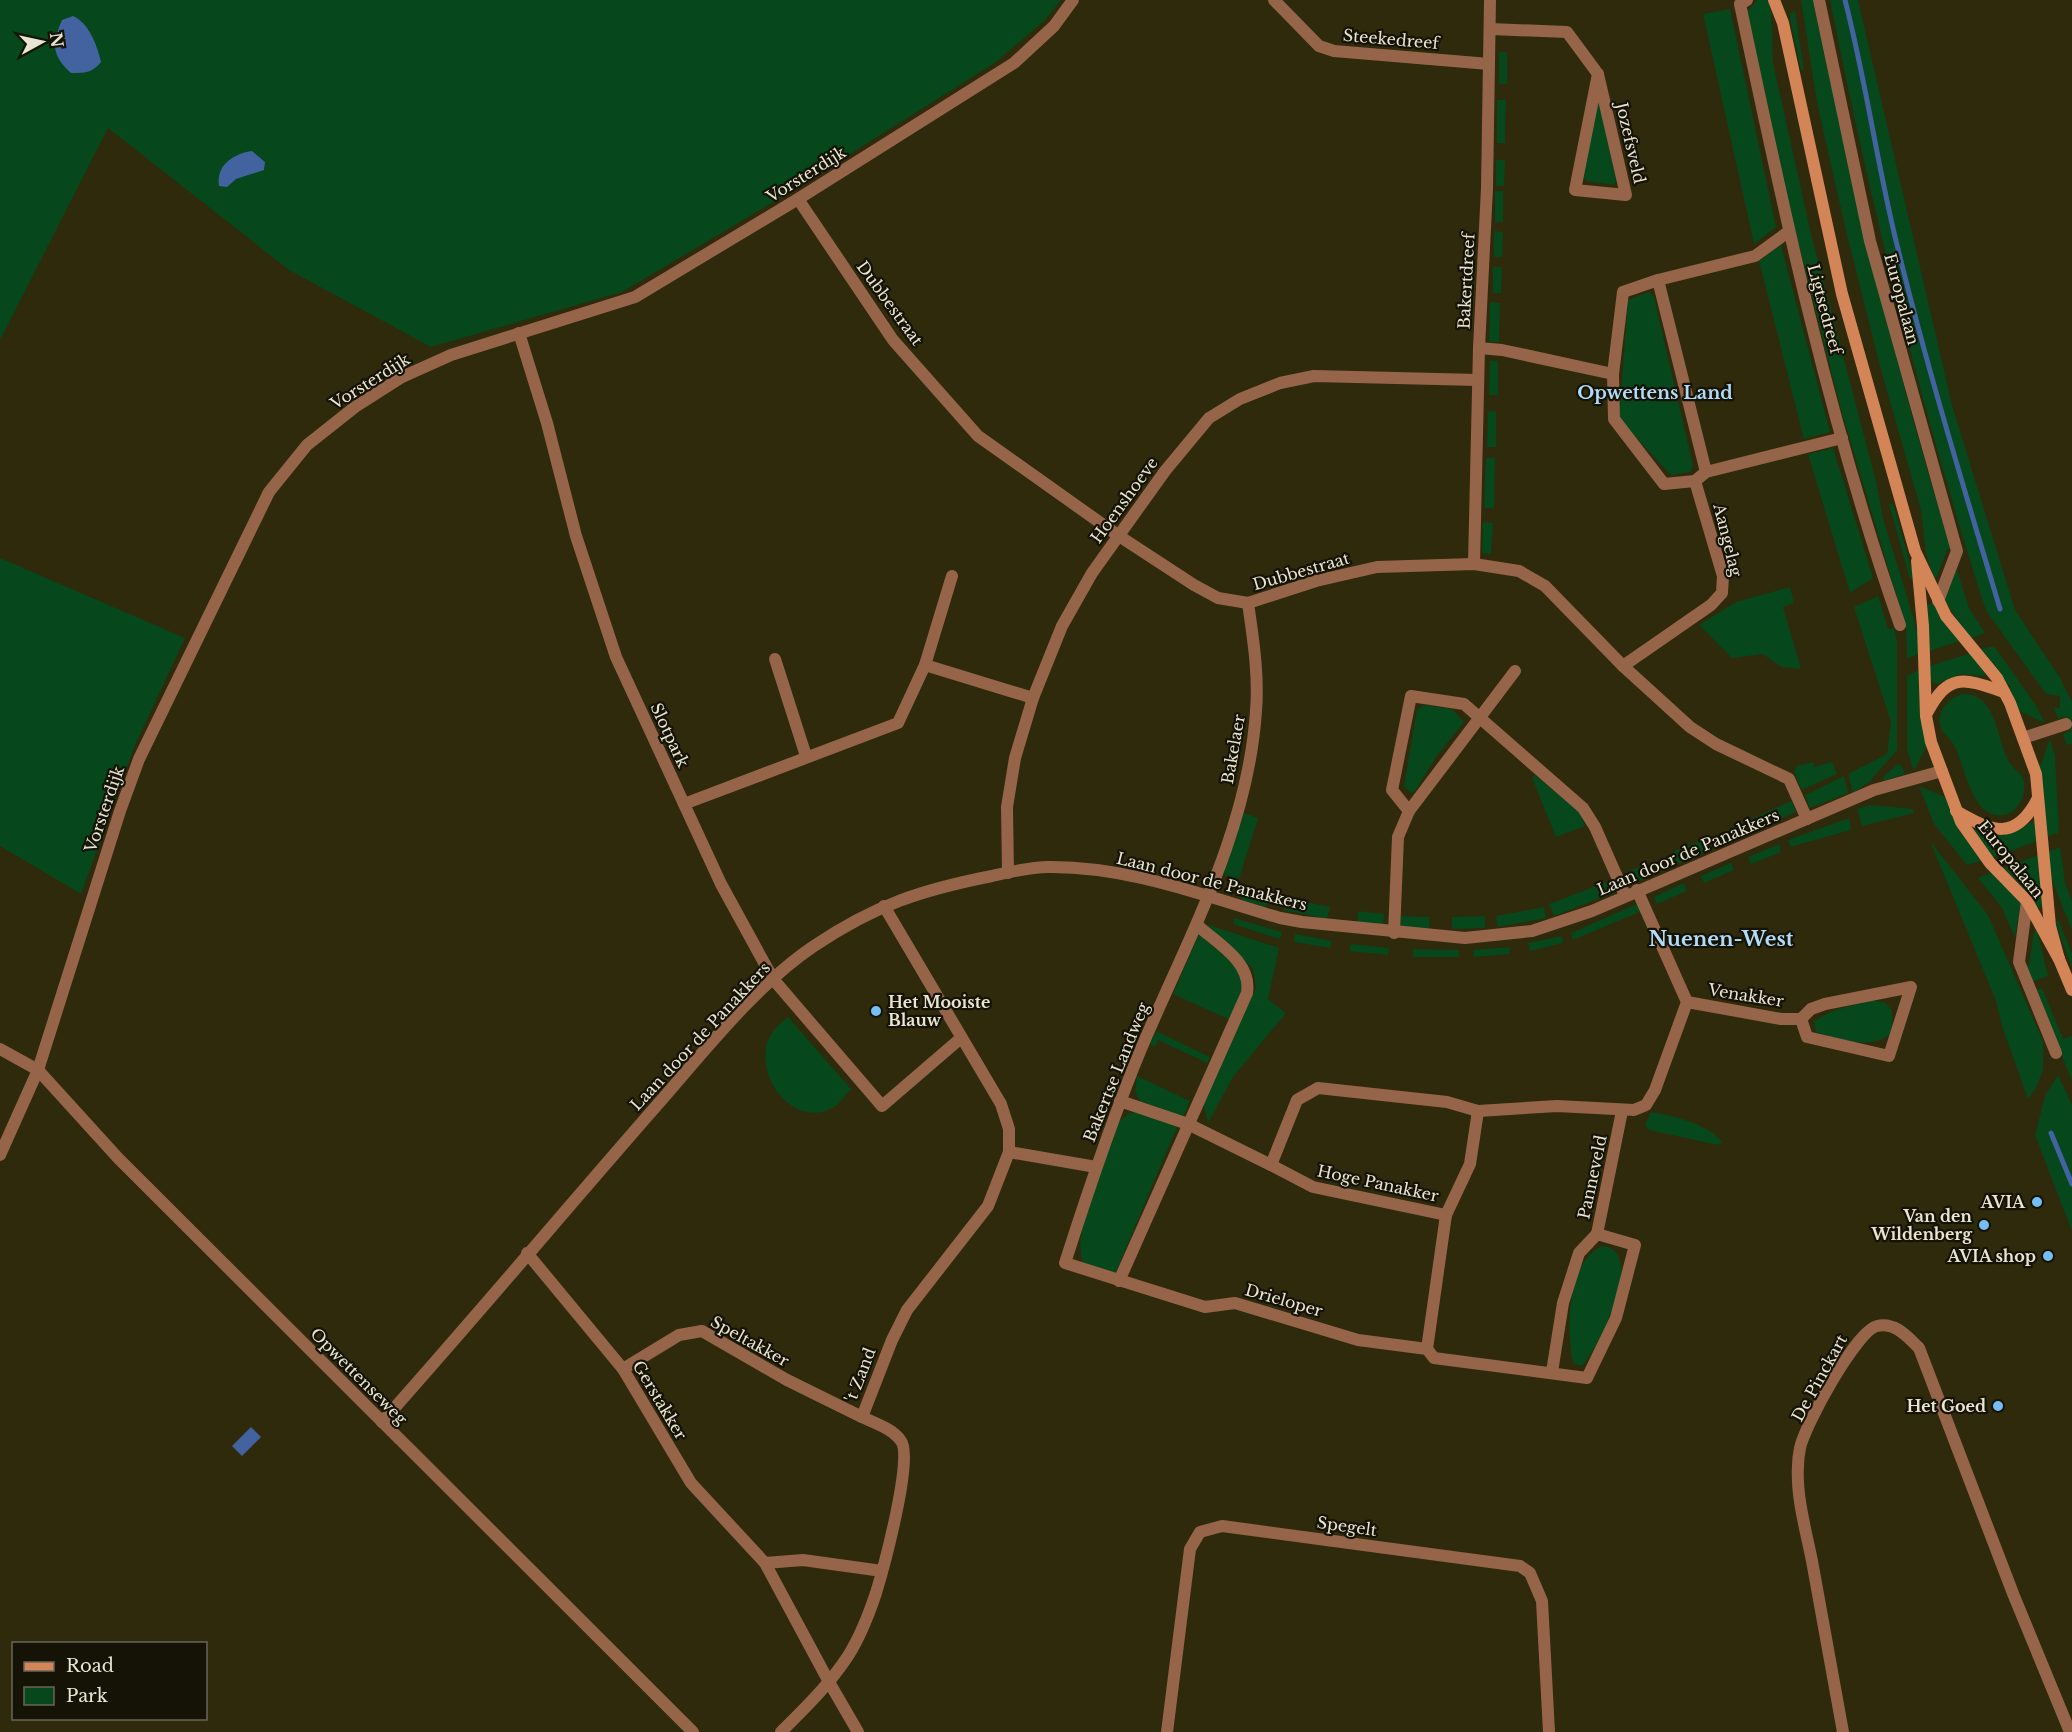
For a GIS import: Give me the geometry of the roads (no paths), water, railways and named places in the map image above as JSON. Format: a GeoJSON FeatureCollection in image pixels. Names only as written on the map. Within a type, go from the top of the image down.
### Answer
{"type":"FeatureCollection","features":[{"type":"Feature","properties":{"kind":"main road"},"geometry":{"type":"LineString","coordinates":[[1774,0],[1783,22],[1842,294],[1915,551],[1946,616],[1997,678],[2036,774],[2038,797],[2026,819],[2004,830],[1985,826],[1956,811],[1931,742],[1926,716],[1923,626],[1915,551]]}},
{"type":"Feature","properties":{"kind":"main road"},"geometry":{"type":"LineString","coordinates":[[1783,22],[1784,0]]}},
{"type":"Feature","properties":{"kind":"main road"},"geometry":{"type":"LineString","coordinates":[[1926,716],[1937,694],[1952,682],[1970,680],[2004,692]]}},
{"type":"Feature","properties":{"kind":"main road","name":"Europalaan"},"geometry":{"type":"LineString","coordinates":[[2038,797],[2050,926],[2059,959]]}},
{"type":"Feature","properties":{"kind":"main road","name":"Europalaan"},"geometry":{"type":"LineString","coordinates":[[1956,811],[1961,822],[1990,863],[2026,901],[2059,959],[2072,990]]}},
{"type":"Feature","properties":{"kind":"street","name":"Vorsterdijk"},"geometry":{"type":"LineString","coordinates":[[0,1155],[38,1070],[120,811],[139,759],[269,492],[307,445],[354,407],[402,377],[451,355],[635,297],[798,199],[1014,63],[1054,26],[1073,0]]}},
{"type":"Feature","properties":{"kind":"street","name":"Steekedreef"},"geometry":{"type":"LineString","coordinates":[[1274,0],[1319,46],[1334,51],[1489,64]]}},
{"type":"Feature","properties":{"kind":"street","name":"Bakertdreef"},"geometry":{"type":"LineString","coordinates":[[1474,564],[1479,348],[1491,29],[1490,0]]}},
{"type":"Feature","properties":{"kind":"street","name":"Ligtsedreef"},"geometry":{"type":"LineString","coordinates":[[1747,0],[1740,4],[1788,232],[1842,438],[1900,625]]}},
{"type":"Feature","properties":{"kind":"street","name":"Europalaan"},"geometry":{"type":"LineString","coordinates":[[1819,0],[1870,241],[1957,551],[1938,601]]}},
{"type":"Feature","properties":{"kind":"street","name":"Jozefsveld"},"geometry":{"type":"LineString","coordinates":[[1491,29],[1567,32],[1598,74],[1626,195],[1575,190],[1598,74]]}},
{"type":"Feature","properties":{"kind":"street","name":"Dubbestraat"},"geometry":{"type":"LineString","coordinates":[[798,199],[892,340],[978,436],[1119,536],[1218,598],[1248,603],[1316,581],[1377,567],[1474,564],[1511,569],[1536,579],[1623,666],[1690,727],[1716,744],[1789,779],[1807,819]]}},
{"type":"Feature","properties":{"kind":"street"},"geometry":{"type":"LineString","coordinates":[[1788,232],[1755,256],[1658,280],[1623,292],[1613,374],[1614,419],[1664,484],[1695,481],[1706,472],[1842,438]]}},
{"type":"Feature","properties":{"kind":"street"},"geometry":{"type":"LineString","coordinates":[[1658,280],[1706,472]]}},
{"type":"Feature","properties":{"kind":"street","name":"Slotpark"},"geometry":{"type":"LineString","coordinates":[[519,333],[548,423],[576,536],[616,657],[721,884],[773,979],[882,1106],[961,1038]]}},
{"type":"Feature","properties":{"kind":"street"},"geometry":{"type":"LineString","coordinates":[[1479,348],[1502,350],[1613,374]]}},
{"type":"Feature","properties":{"kind":"street","name":"Hoenshoeve"},"geometry":{"type":"LineString","coordinates":[[1008,873],[1009,797],[1015,758],[1033,698],[1062,626],[1092,573],[1165,471],[1209,418],[1240,399],[1280,383],[1314,376],[1478,380]]}},
{"type":"Feature","properties":{"kind":"street","name":"Aangelag"},"geometry":{"type":"LineString","coordinates":[[1623,666],[1711,605],[1722,593],[1723,576],[1695,481]]}},
{"type":"Feature","properties":{"kind":"street"},"geometry":{"type":"LineString","coordinates":[[684,804],[898,723],[925,665],[952,576]]}},
{"type":"Feature","properties":{"kind":"street","name":"Bakelaer"},"geometry":{"type":"LineString","coordinates":[[1209,897],[1235,819],[1251,750],[1256,710],[1255,648],[1248,603]]}},
{"type":"Feature","properties":{"kind":"street"},"geometry":{"type":"LineString","coordinates":[[775,658],[806,756]]}},
{"type":"Feature","properties":{"kind":"street"},"geometry":{"type":"LineString","coordinates":[[925,665],[1033,698]]}},
{"type":"Feature","properties":{"kind":"street"},"geometry":{"type":"LineString","coordinates":[[1394,933],[1398,837],[1409,811],[1515,671]]}},
{"type":"Feature","properties":{"kind":"street"},"geometry":{"type":"LineString","coordinates":[[1409,811],[1392,790],[1411,696],[1464,704],[1583,808],[1595,827],[1625,895]]}},
{"type":"Feature","properties":{"kind":"street"},"geometry":{"type":"LineString","coordinates":[[2023,738],[2066,723]]}},
{"type":"Feature","properties":{"kind":"street","name":"Laan door de Panakkers"},"geometry":{"type":"LineString","coordinates":[[382,1422],[713,1041],[773,979],[811,948],[884,906],[932,888],[1044,867],[1081,867],[1131,874],[1281,918],[1394,933],[1465,938],[1532,931],[1574,918],[1874,790],[1942,771]]}},
{"type":"Feature","properties":{"kind":"street"},"geometry":{"type":"LineString","coordinates":[[1271,1165],[1297,1100],[1318,1088],[1447,1102],[1478,1111],[1557,1106],[1622,1111],[1646,1105],[1655,1090],[1687,1002],[1637,890]]}},
{"type":"Feature","properties":{"kind":"street","name":"Bakertse Landweg"},"geometry":{"type":"LineString","coordinates":[[1065,1263],[1120,1101],[1209,897]]}},
{"type":"Feature","properties":{"kind":"street"},"geometry":{"type":"LineString","coordinates":[[2026,901],[2019,962],[2056,1053]]}},
{"type":"Feature","properties":{"kind":"street"},"geometry":{"type":"LineString","coordinates":[[884,906],[1001,1104],[1009,1129],[1009,1152],[1096,1167]]}},
{"type":"Feature","properties":{"kind":"street"},"geometry":{"type":"LineString","coordinates":[[1119,1281],[1247,993],[1249,983],[1240,963],[1197,925]]}},
{"type":"Feature","properties":{"kind":"street","name":"Venakker"},"geometry":{"type":"LineString","coordinates":[[1687,1002],[1781,1019],[1801,1019],[1811,1010],[1825,1004],[1911,987],[1889,1056],[1807,1037],[1801,1019]]}},
{"type":"Feature","properties":{"kind":"street","name":"Opwettenseweg"},"geometry":{"type":"LineString","coordinates":[[0,1049],[38,1070],[117,1158],[693,1732]]}},
{"type":"Feature","properties":{"kind":"street","name":"Hoge Panakker"},"geometry":{"type":"LineString","coordinates":[[1120,1101],[1188,1124],[1313,1187],[1446,1215],[1470,1164],[1478,1111]]}},
{"type":"Feature","properties":{"kind":"street","name":"Panneveld"},"geometry":{"type":"LineString","coordinates":[[1597,1234],[1635,1245],[1616,1318],[1587,1378],[1552,1372],[1563,1303],[1579,1253],[1597,1234],[1622,1111]]}},
{"type":"Feature","properties":{"kind":"street","name":"'t Zand"},"geometry":{"type":"LineString","coordinates":[[781,1732],[829,1682],[848,1655],[866,1620],[882,1571],[903,1479],[905,1449],[902,1441],[888,1430],[862,1417],[892,1340],[907,1310],[988,1206],[1009,1152]]}},
{"type":"Feature","properties":{"kind":"street"},"geometry":{"type":"LineString","coordinates":[[1427,1349],[1446,1215]]}},
{"type":"Feature","properties":{"kind":"street","name":"Gerstakker"},"geometry":{"type":"LineString","coordinates":[[527,1253],[623,1369],[691,1483],[765,1563],[858,1732]]}},
{"type":"Feature","properties":{"kind":"street","name":"Drieloper"},"geometry":{"type":"LineString","coordinates":[[1065,1263],[1205,1307],[1235,1303],[1358,1340],[1427,1349],[1434,1358],[1552,1372]]}},
{"type":"Feature","properties":{"kind":"street","name":"De Pinckart"},"geometry":{"type":"LineString","coordinates":[[1843,1732],[1805,1524],[1798,1468],[1800,1447],[1842,1364],[1862,1334],[1875,1327],[1892,1326],[1906,1334],[1919,1348],[2014,1596],[2070,1732]]}},
{"type":"Feature","properties":{"kind":"street","name":"Speltakker"},"geometry":{"type":"LineString","coordinates":[[623,1369],[679,1335],[702,1331],[787,1380],[862,1417]]}},
{"type":"Feature","properties":{"kind":"street","name":"Spegelt"},"geometry":{"type":"LineString","coordinates":[[1167,1732],[1190,1550],[1200,1532],[1222,1526],[1520,1566],[1530,1573],[1542,1601],[1549,1732]]}},
{"type":"Feature","properties":{"kind":"street"},"geometry":{"type":"LineString","coordinates":[[765,1563],[803,1560],[882,1571]]}},
{"type":"Feature","properties":{"kind":"water"},"geometry":{"type":"Polygon","coordinates":[[[73,16],[88,29],[101,62],[88,72],[71,73],[60,60],[55,48],[56,35],[62,20],[73,16]]]}},
{"type":"Feature","properties":{"kind":"water"},"geometry":{"type":"Polygon","coordinates":[[[252,151],[265,162],[264,170],[236,179],[227,187],[219,186],[223,166],[232,158],[252,151]]]}},
{"type":"Feature","properties":{"kind":"water"},"geometry":{"type":"Polygon","coordinates":[[[251,1427],[261,1437],[242,1456],[232,1446],[251,1427]]]}},
{"type":"Feature","properties":{"kind":"waterway"},"geometry":{"type":"LineString","coordinates":[[1845,0],[1890,215],[1909,291],[1946,428],[2000,609]]}},
{"type":"Feature","properties":{"kind":"waterway"},"geometry":{"type":"LineString","coordinates":[[2051,1133],[2072,1184]]}},
{"type":"Feature","properties":{"kind":"place","name":"Het Mooiste Blauw"},"geometry":{"type":"Point","coordinates":[876,1011]}},
{"type":"Feature","properties":{"kind":"place","name":"AVIA"},"geometry":{"type":"Point","coordinates":[2037,1202]}},
{"type":"Feature","properties":{"kind":"place","name":"Van den Wildenberg"},"geometry":{"type":"Point","coordinates":[1984,1225]}},
{"type":"Feature","properties":{"kind":"place","name":"AVIA shop"},"geometry":{"type":"Point","coordinates":[2048,1256]}},
{"type":"Feature","properties":{"kind":"place","name":"Het Goed"},"geometry":{"type":"Point","coordinates":[1998,1406]}},
{"type":"Feature","properties":{"kind":"district","name":"Opwettens Land"},"geometry":{"type":"Point","coordinates":[1655,393]}},
{"type":"Feature","properties":{"kind":"district","name":"Nuenen-West"},"geometry":{"type":"Point","coordinates":[1721,939]}}]}
